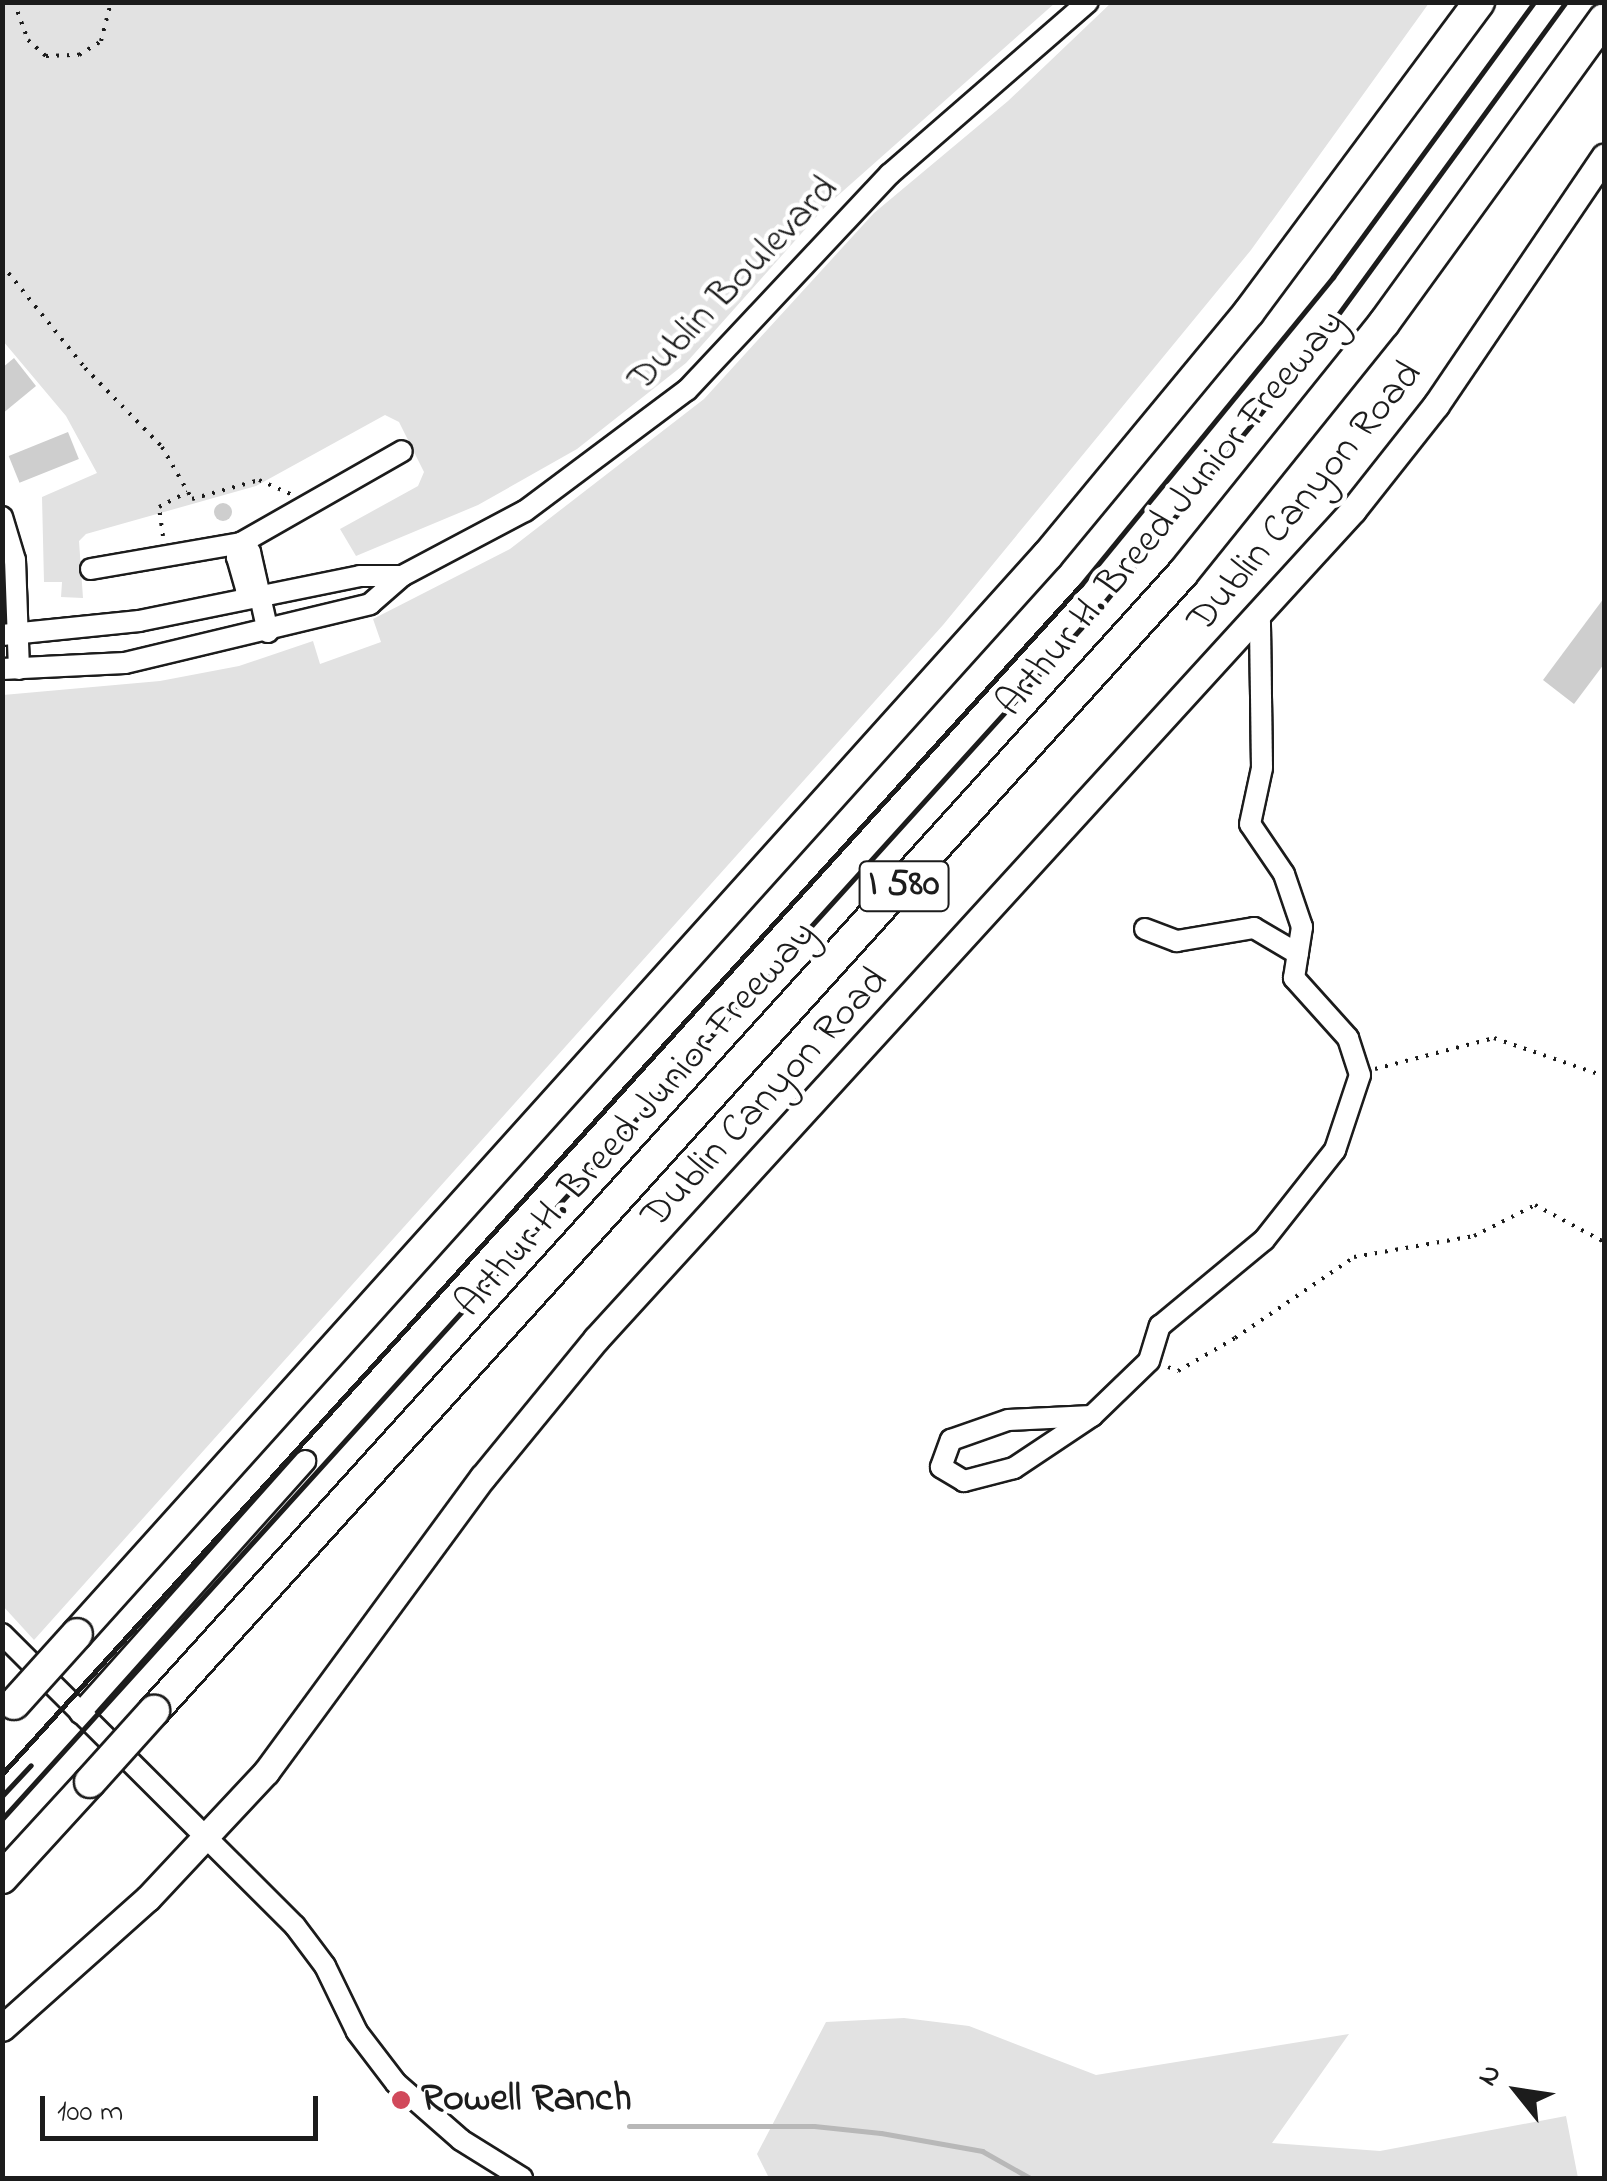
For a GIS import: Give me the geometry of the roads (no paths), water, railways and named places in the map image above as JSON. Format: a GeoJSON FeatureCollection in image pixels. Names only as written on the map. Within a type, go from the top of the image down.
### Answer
{"type":"FeatureCollection","features":[{"type":"Feature","properties":{"kind":"highway","name":"Arthur H. Breed Junior Freeway"},"geometry":{"type":"LineString","coordinates":[[8,1710],[1048,555],[1249,312],[1479,2]]}},
{"type":"Feature","properties":{"kind":"highway","name":"Arthur H. Breed Junior Freeway"},"geometry":{"type":"LineString","coordinates":[[2,1878],[1162,598],[1384,323],[1604,19]]}},
{"type":"Feature","properties":{"kind":"main road","name":"Dublin Canyon Road"},"geometry":{"type":"LineString","coordinates":[[2,2028],[205,1838],[292,1740],[483,1477],[596,1339],[1260,618],[1436,405],[1601,171]]}},
{"type":"Feature","properties":{"kind":"street","name":"Dublin Boulevard"},"geometry":{"type":"LineString","coordinates":[[11,669],[125,663],[268,632],[370,604],[402,576],[525,512],[644,427],[732,346],[890,174],[1088,2]]}},
{"type":"Feature","properties":{"kind":"street"},"geometry":{"type":"LineString","coordinates":[[91,569],[241,543],[402,451]]}},
{"type":"Feature","properties":{"kind":"street"},"geometry":{"type":"LineString","coordinates":[[2,517],[15,560],[11,669]]}},
{"type":"Feature","properties":{"kind":"street"},"geometry":{"type":"LineString","coordinates":[[241,543],[237,558],[246,589],[260,602],[268,632]]}},
{"type":"Feature","properties":{"kind":"street","name":"Dublin Boulevard"},"geometry":{"type":"LineString","coordinates":[[10,634],[260,602],[360,576],[402,576]]}},
{"type":"Feature","properties":{"kind":"street"},"geometry":{"type":"LineString","coordinates":[[1092,1416],[1008,1420],[951,1440],[941,1467],[964,1481],[1014,1468],[1092,1416],[1150,1361],[1160,1326],[1264,1240],[1334,1150],[1360,1075],[1348,1038],[1294,978],[1302,927],[1284,874],[1250,824],[1262,768],[1260,618]]}},
{"type":"Feature","properties":{"kind":"street"},"geometry":{"type":"LineString","coordinates":[[1145,928],[1177,940],[1254,928],[1298,954]]}},
{"type":"Feature","properties":{"kind":"street"},"geometry":{"type":"LineString","coordinates":[[80,1713],[306,1462]]}},
{"type":"Feature","properties":{"kind":"street"},"geometry":{"type":"LineString","coordinates":[[2,1634],[306,1939],[384,2070],[460,2140],[522,2178]]}},
{"type":"Feature","properties":{"kind":"waterway"},"geometry":{"type":"LineString","coordinates":[[629,2126],[814,2126],[881,2133],[982,2151],[1030,2178]]}},
{"type":"Feature","properties":{"kind":"railway"},"geometry":{"type":"LineString","coordinates":[[2,1774],[1081,585],[1333,277],[1534,2]]}},
{"type":"Feature","properties":{"kind":"railway"},"geometry":{"type":"LineString","coordinates":[[2,1819],[1103,604],[1307,357],[1566,2]]}},
{"type":"Feature","properties":{"kind":"railway"},"geometry":{"type":"LineString","coordinates":[[2,1796],[31,1765]]}},
{"type":"Feature","properties":{"kind":"place","name":"Rowell Ranch"},"geometry":{"type":"Point","coordinates":[401,2100]}}]}
